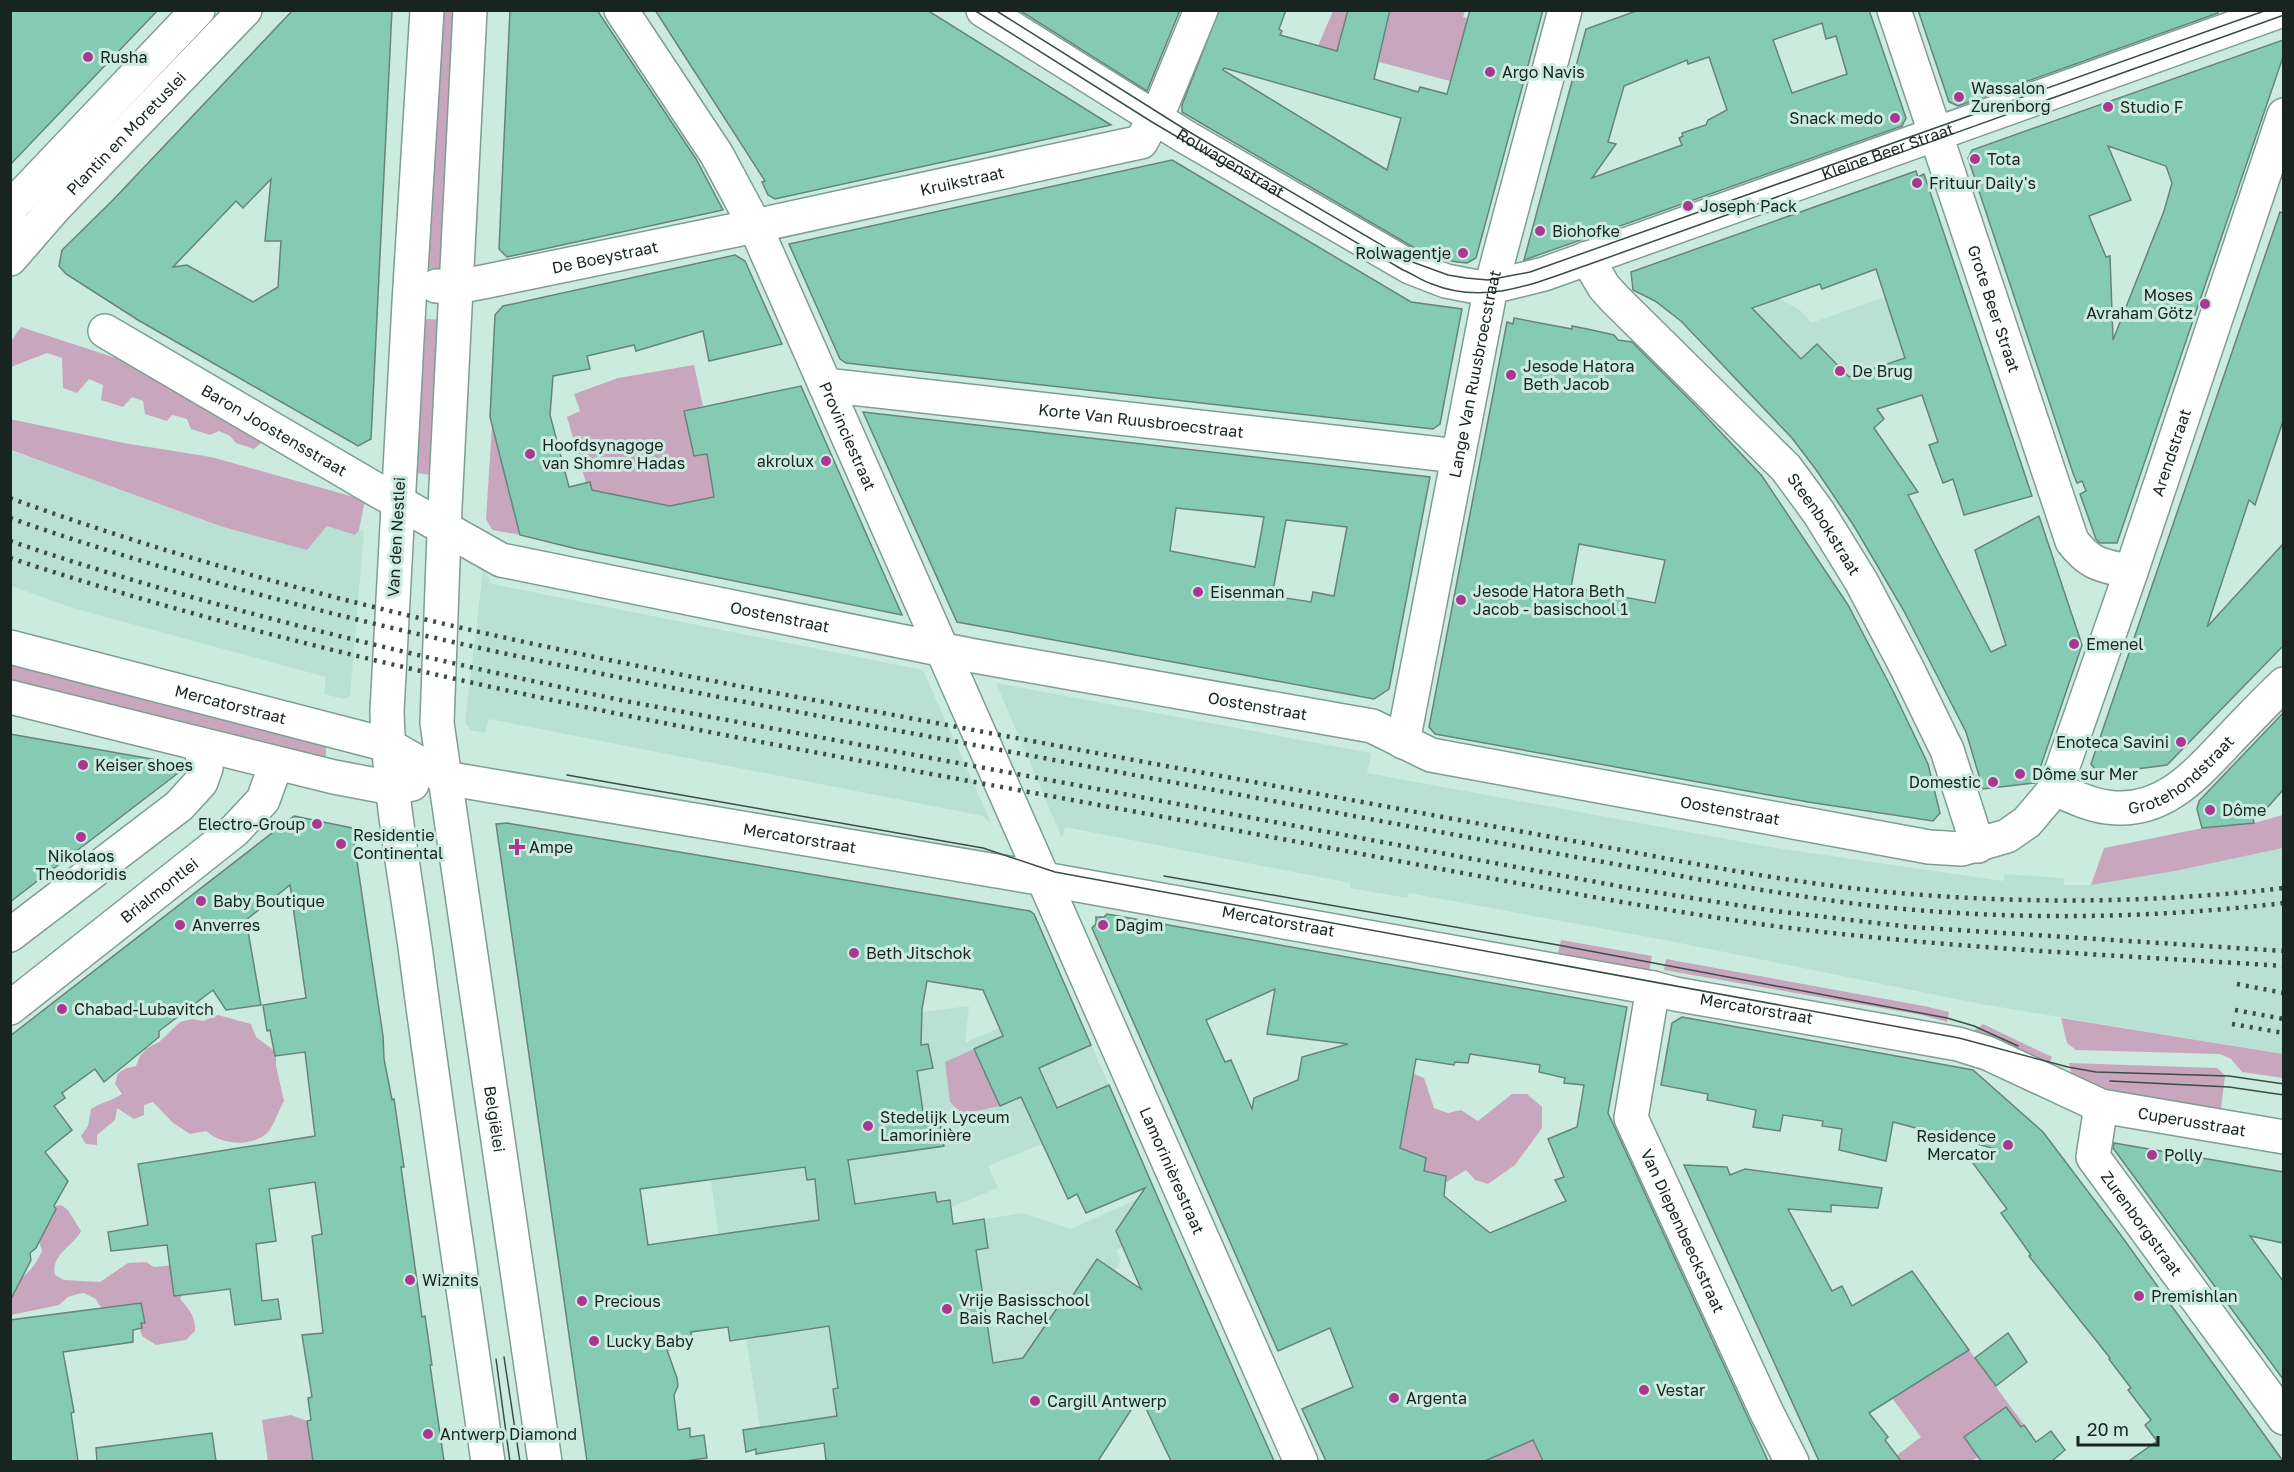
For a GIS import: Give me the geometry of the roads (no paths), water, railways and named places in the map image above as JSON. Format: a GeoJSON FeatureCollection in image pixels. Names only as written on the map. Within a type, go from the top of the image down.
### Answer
{"type":"FeatureCollection","features":[{"type":"Feature","properties":{"kind":"street","name":"Plantin en Moretuslei"},"geometry":{"type":"LineString","coordinates":[[10,208],[198,10]]}},
{"type":"Feature","properties":{"kind":"street","name":"Plantin en Moretuslei"},"geometry":{"type":"LineString","coordinates":[[16,240],[245,10]]}},
{"type":"Feature","properties":{"kind":"street","name":"Van den Nestlei"},"geometry":{"type":"LineString","coordinates":[[392,788],[388,745],[386,496],[410,285],[428,10]]}},
{"type":"Feature","properties":{"kind":"street"},"geometry":{"type":"LineString","coordinates":[[445,778],[437,723],[470,10]]}},
{"type":"Feature","properties":{"kind":"street","name":"Provinciestraat"},"geometry":{"type":"LineString","coordinates":[[621,10],[717,155],[755,226],[1044,879]]}},
{"type":"Feature","properties":{"kind":"street","name":"Rolwagenstraat"},"geometry":{"type":"LineString","coordinates":[[983,10],[1155,117],[1405,265],[1446,281],[1491,287]]}},
{"type":"Feature","properties":{"kind":"street","name":"Kruikstraat"},"geometry":{"type":"LineString","coordinates":[[755,226],[1141,142],[1155,117],[1201,10]]}},
{"type":"Feature","properties":{"kind":"street","name":"Lange Van Ruusbroecstraat"},"geometry":{"type":"LineString","coordinates":[[1403,742],[1491,287],[1564,10]]}},
{"type":"Feature","properties":{"kind":"street","name":"Grote Beer Straat"},"geometry":{"type":"LineString","coordinates":[[1894,10],[2072,541],[2083,556],[2095,563],[2131,572]]}},
{"type":"Feature","properties":{"kind":"street","name":"Kleine Beer Straat"},"geometry":{"type":"LineString","coordinates":[[1491,287],[1544,274],[2283,10]]}},
{"type":"Feature","properties":{"kind":"street","name":"Arendstraat"},"geometry":{"type":"LineString","coordinates":[[2055,789],[2131,572],[2283,115]]}},
{"type":"Feature","properties":{"kind":"street","name":"De Boeystraat"},"geometry":{"type":"LineString","coordinates":[[456,287],[755,226]]}},
{"type":"Feature","properties":{"kind":"street","name":"Steenbokstraat"},"geometry":{"type":"LineString","coordinates":[[1587,258],[1616,300],[1786,468],[1819,513],[1861,581],[1947,750],[1978,846]]}},
{"type":"Feature","properties":{"kind":"street"},"geometry":{"type":"LineString","coordinates":[[410,285],[456,287]]}},
{"type":"Feature","properties":{"kind":"street","name":"Baron Joostensstraat"},"geometry":{"type":"LineString","coordinates":[[105,331],[386,496],[445,528]]}},
{"type":"Feature","properties":{"kind":"street","name":"Korte Van Ruusbroecstraat"},"geometry":{"type":"LineString","coordinates":[[825,385],[1458,456]]}},
{"type":"Feature","properties":{"kind":"street","name":"Oostenstraat"},"geometry":{"type":"LineString","coordinates":[[445,528],[501,560],[943,650],[1372,726],[1431,755],[1929,846],[1962,849],[2007,836],[2027,822],[2055,789]]}},
{"type":"Feature","properties":{"kind":"street","name":"Mercatorstraat"},"geometry":{"type":"LineString","coordinates":[[10,647],[388,745],[445,778]]}},
{"type":"Feature","properties":{"kind":"street","name":"Grotehondstraat"},"geometry":{"type":"LineString","coordinates":[[2055,789],[2109,808],[2134,807],[2160,801],[2192,779],[2283,684]]}},
{"type":"Feature","properties":{"kind":"street","name":"Mercatorstraat"},"geometry":{"type":"LineString","coordinates":[[10,697],[276,764],[392,788],[445,778],[1044,879],[1966,1046],[1987,1053],[2101,1106]]}},
{"type":"Feature","properties":{"kind":"street"},"geometry":{"type":"LineString","coordinates":[[10,935],[179,806],[201,782],[206,768],[199,744]]}},
{"type":"Feature","properties":{"kind":"street","name":"Brialmontlei"},"geometry":{"type":"LineString","coordinates":[[14,998],[234,831],[263,800],[276,764]]}},
{"type":"Feature","properties":{"kind":"street","name":"Belgiëlei"},"geometry":{"type":"LineString","coordinates":[[445,778],[545,1461]]}},
{"type":"Feature","properties":{"kind":"street"},"geometry":{"type":"LineString","coordinates":[[392,788],[488,1461]]}},
{"type":"Feature","properties":{"kind":"street","name":"Lamorinièrestraat"},"geometry":{"type":"LineString","coordinates":[[1044,879],[1301,1461]]}},
{"type":"Feature","properties":{"kind":"street","name":"Van Diepenbeeckstraat"},"geometry":{"type":"LineString","coordinates":[[1653,988],[1631,1118],[1767,1413],[1792,1461]]}},
{"type":"Feature","properties":{"kind":"street","name":"Cuperusstraat"},"geometry":{"type":"LineString","coordinates":[[2101,1106],[2283,1137]]}},
{"type":"Feature","properties":{"kind":"street","name":"Zurenborgstraat"},"geometry":{"type":"LineString","coordinates":[[2101,1106],[2093,1157],[2283,1418]]}},
{"type":"Feature","properties":{"kind":"tram line"},"geometry":{"type":"LineString","coordinates":[[974,10],[1152,122],[1403,270],[1432,284],[1472,293],[1512,289],[1551,278],[2284,15]]}},
{"type":"Feature","properties":{"kind":"tram line"},"geometry":{"type":"LineString","coordinates":[[995,10],[1186,130],[1407,260],[1448,275],[1488,280],[1530,272],[2267,10]]}},
{"type":"Feature","properties":{"kind":"tram line"},"geometry":{"type":"LineString","coordinates":[[567,775],[983,848],[1055,872],[1959,1038],[2068,1067],[2096,1072],[2229,1076],[2284,1084]]}},
{"type":"Feature","properties":{"kind":"tram line"},"geometry":{"type":"LineString","coordinates":[[1164,876],[1558,945],[1947,1018],[1974,1026],[2018,1046]]}},
{"type":"Feature","properties":{"kind":"tram line"},"geometry":{"type":"LineString","coordinates":[[2110,1081],[2229,1087],[2284,1095]]}},
{"type":"Feature","properties":{"kind":"tram line"},"geometry":{"type":"LineString","coordinates":[[504,1357],[520,1462]]}},
{"type":"Feature","properties":{"kind":"tram line"},"geometry":{"type":"LineString","coordinates":[[496,1359],[510,1462]]}},
{"type":"Feature","properties":{"kind":"railway"},"geometry":{"type":"LineString","coordinates":[[10,498],[193,558],[285,584],[566,651],[754,689],[1714,867],[1839,887],[2014,900],[2149,899],[2284,888]]}},
{"type":"Feature","properties":{"kind":"railway"},"geometry":{"type":"LineString","coordinates":[[10,518],[117,554],[226,585],[336,614],[556,664],[778,708],[1719,883],[1903,909],[2012,915],[2175,913],[2284,903]]}},
{"type":"Feature","properties":{"kind":"railway"},"geometry":{"type":"LineString","coordinates":[[10,541],[86,566],[238,610],[392,649],[625,701],[1634,889],[1775,911],[1910,927],[2284,951]]}},
{"type":"Feature","properties":{"kind":"railway"},"geometry":{"type":"LineString","coordinates":[[10,558],[132,596],[256,630],[505,690],[756,741],[1601,898],[1687,913],[1837,934],[2028,950],[2284,966]]}},
{"type":"Feature","properties":{"kind":"railway"},"geometry":{"type":"LineString","coordinates":[[2237,984],[2284,993]]}},
{"type":"Feature","properties":{"kind":"railway"},"geometry":{"type":"LineString","coordinates":[[2235,1010],[2284,1019]]}},
{"type":"Feature","properties":{"kind":"railway"},"geometry":{"type":"LineString","coordinates":[[2232,1024],[2284,1033]]}},
{"type":"Feature","properties":{"kind":"place","name":"Rusha"},"geometry":{"type":"Point","coordinates":[88,57]}},
{"type":"Feature","properties":{"kind":"place","name":"Argo Navis"},"geometry":{"type":"Point","coordinates":[1490,72]}},
{"type":"Feature","properties":{"kind":"place","name":"Wassalon Zurenborg"},"geometry":{"type":"Point","coordinates":[1959,97]}},
{"type":"Feature","properties":{"kind":"place","name":"Studio F"},"geometry":{"type":"Point","coordinates":[2108,107]}},
{"type":"Feature","properties":{"kind":"place","name":"Snack medo"},"geometry":{"type":"Point","coordinates":[1895,118]}},
{"type":"Feature","properties":{"kind":"place","name":"Tota"},"geometry":{"type":"Point","coordinates":[1975,159]}},
{"type":"Feature","properties":{"kind":"place","name":"Frituur Daily's"},"geometry":{"type":"Point","coordinates":[1917,183]}},
{"type":"Feature","properties":{"kind":"place","name":"Joseph Pack"},"geometry":{"type":"Point","coordinates":[1688,206]}},
{"type":"Feature","properties":{"kind":"place","name":"Biohofke"},"geometry":{"type":"Point","coordinates":[1540,231]}},
{"type":"Feature","properties":{"kind":"place","name":"Rolwagentje"},"geometry":{"type":"Point","coordinates":[1463,253]}},
{"type":"Feature","properties":{"kind":"place","name":"Moses Avraham Götz"},"geometry":{"type":"Point","coordinates":[2205,304]}},
{"type":"Feature","properties":{"kind":"place","name":"De Brug"},"geometry":{"type":"Point","coordinates":[1840,371]}},
{"type":"Feature","properties":{"kind":"place","name":"Jesode Hatora Beth Jacob"},"geometry":{"type":"Point","coordinates":[1511,375]}},
{"type":"Feature","properties":{"kind":"place","name":"Hoofdsynagoge van Shomre Hadas"},"geometry":{"type":"Point","coordinates":[530,454]}},
{"type":"Feature","properties":{"kind":"place","name":"akrolux"},"geometry":{"type":"Point","coordinates":[826,461]}},
{"type":"Feature","properties":{"kind":"place","name":"Eisenman"},"geometry":{"type":"Point","coordinates":[1198,592]}},
{"type":"Feature","properties":{"kind":"place","name":"Jesode Hatora Beth Jacob - basischool 1"},"geometry":{"type":"Point","coordinates":[1461,600]}},
{"type":"Feature","properties":{"kind":"place","name":"Emenel"},"geometry":{"type":"Point","coordinates":[2074,644]}},
{"type":"Feature","properties":{"kind":"place","name":"Enoteca Savini"},"geometry":{"type":"Point","coordinates":[2181,742]}},
{"type":"Feature","properties":{"kind":"place","name":"Keiser shoes"},"geometry":{"type":"Point","coordinates":[83,765]}},
{"type":"Feature","properties":{"kind":"place","name":"Dôme sur Mer"},"geometry":{"type":"Point","coordinates":[2020,774]}},
{"type":"Feature","properties":{"kind":"place","name":"Domestic"},"geometry":{"type":"Point","coordinates":[1993,782]}},
{"type":"Feature","properties":{"kind":"place","name":"Dôme"},"geometry":{"type":"Point","coordinates":[2210,810]}},
{"type":"Feature","properties":{"kind":"place","name":"Electro-Group"},"geometry":{"type":"Point","coordinates":[317,824]}},
{"type":"Feature","properties":{"kind":"place","name":"Nikolaos Theodoridis"},"geometry":{"type":"Point","coordinates":[81,837]}},
{"type":"Feature","properties":{"kind":"place","name":"Residentie Continental"},"geometry":{"type":"Point","coordinates":[341,844]}},
{"type":"Feature","properties":{"kind":"place","name":"Ampe"},"geometry":{"type":"Point","coordinates":[517,847]}},
{"type":"Feature","properties":{"kind":"place","name":"Baby Boutique"},"geometry":{"type":"Point","coordinates":[201,901]}},
{"type":"Feature","properties":{"kind":"place","name":"Anverres"},"geometry":{"type":"Point","coordinates":[180,925]}},
{"type":"Feature","properties":{"kind":"place","name":"Dagim"},"geometry":{"type":"Point","coordinates":[1103,925]}},
{"type":"Feature","properties":{"kind":"place","name":"Beth Jitschok"},"geometry":{"type":"Point","coordinates":[854,953]}},
{"type":"Feature","properties":{"kind":"place","name":"Chabad-Lubavitch"},"geometry":{"type":"Point","coordinates":[62,1009]}},
{"type":"Feature","properties":{"kind":"place","name":"Stedelijk Lyceum Lamorinière"},"geometry":{"type":"Point","coordinates":[868,1126]}},
{"type":"Feature","properties":{"kind":"place","name":"Residence Mercator"},"geometry":{"type":"Point","coordinates":[2008,1145]}},
{"type":"Feature","properties":{"kind":"place","name":"Polly"},"geometry":{"type":"Point","coordinates":[2152,1155]}},
{"type":"Feature","properties":{"kind":"place","name":"Wiznits"},"geometry":{"type":"Point","coordinates":[410,1280]}},
{"type":"Feature","properties":{"kind":"place","name":"Premishlan"},"geometry":{"type":"Point","coordinates":[2139,1296]}},
{"type":"Feature","properties":{"kind":"place","name":"Precious"},"geometry":{"type":"Point","coordinates":[582,1301]}},
{"type":"Feature","properties":{"kind":"place","name":"Vrije Basisschool Bais Rachel"},"geometry":{"type":"Point","coordinates":[947,1309]}},
{"type":"Feature","properties":{"kind":"place","name":"Lucky Baby"},"geometry":{"type":"Point","coordinates":[594,1341]}},
{"type":"Feature","properties":{"kind":"place","name":"Vestar"},"geometry":{"type":"Point","coordinates":[1644,1390]}},
{"type":"Feature","properties":{"kind":"place","name":"Argenta"},"geometry":{"type":"Point","coordinates":[1394,1398]}},
{"type":"Feature","properties":{"kind":"place","name":"Cargill Antwerp"},"geometry":{"type":"Point","coordinates":[1035,1401]}},
{"type":"Feature","properties":{"kind":"place","name":"Antwerp Diamond"},"geometry":{"type":"Point","coordinates":[428,1434]}}]}
